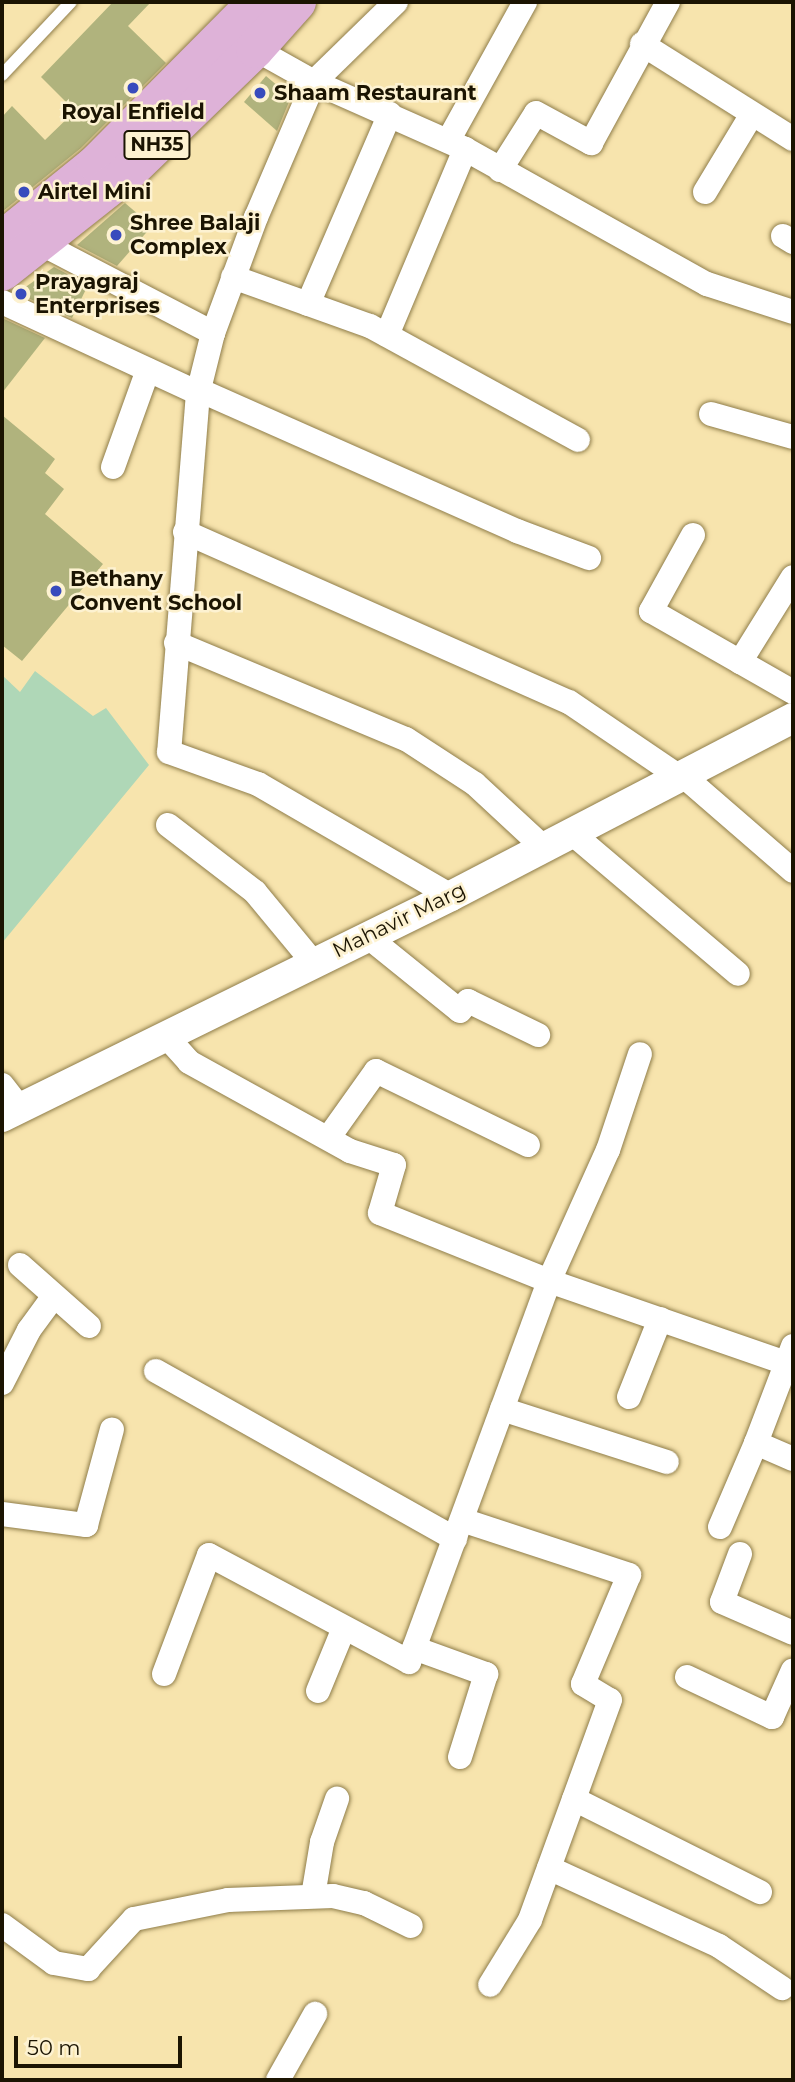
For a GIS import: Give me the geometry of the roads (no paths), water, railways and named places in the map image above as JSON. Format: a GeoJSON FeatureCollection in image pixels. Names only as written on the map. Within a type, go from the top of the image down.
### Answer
{"type":"FeatureCollection","features":[{"type":"Feature","properties":{"kind":"highway","name":"NH35"},"geometry":{"type":"LineString","coordinates":[[2,240],[96,164],[257,2]]}},
{"type":"Feature","properties":{"kind":"highway","name":"NH35"},"geometry":{"type":"LineString","coordinates":[[2,272],[42,244],[125,175],[255,49],[297,2]]}},
{"type":"Feature","properties":{"kind":"street"},"geometry":{"type":"LineString","coordinates":[[396,2],[314,82],[233,277],[214,333],[199,391],[185,532],[169,752],[258,784],[451,896]]}},
{"type":"Feature","properties":{"kind":"street"},"geometry":{"type":"LineString","coordinates":[[387,335],[457,145],[525,2]]}},
{"type":"Feature","properties":{"kind":"street"},"geometry":{"type":"LineString","coordinates":[[500,170],[536,113],[591,144],[642,44],[667,2]]}},
{"type":"Feature","properties":{"kind":"street"},"geometry":{"type":"LineString","coordinates":[[642,44],[793,139]]}},
{"type":"Feature","properties":{"kind":"street"},"geometry":{"type":"LineString","coordinates":[[255,49],[314,82],[457,145],[707,284],[793,312]]}},
{"type":"Feature","properties":{"kind":"street"},"geometry":{"type":"LineString","coordinates":[[309,304],[390,114]]}},
{"type":"Feature","properties":{"kind":"street"},"geometry":{"type":"LineString","coordinates":[[705,192],[752,114]]}},
{"type":"Feature","properties":{"kind":"street"},"geometry":{"type":"LineString","coordinates":[[42,244],[214,333]]}},
{"type":"Feature","properties":{"kind":"street"},"geometry":{"type":"LineString","coordinates":[[233,277],[387,335],[578,440]]}},
{"type":"Feature","properties":{"kind":"street"},"geometry":{"type":"LineString","coordinates":[[2,302],[148,370],[589,558]]}},
{"type":"Feature","properties":{"kind":"street"},"geometry":{"type":"LineString","coordinates":[[113,467],[148,370]]}},
{"type":"Feature","properties":{"kind":"street"},"geometry":{"type":"LineString","coordinates":[[711,414],[793,437]]}},
{"type":"Feature","properties":{"kind":"street"},"geometry":{"type":"LineString","coordinates":[[185,532],[569,702],[678,774],[793,871]]}},
{"type":"Feature","properties":{"kind":"street"},"geometry":{"type":"LineString","coordinates":[[693,535],[651,611],[793,692]]}},
{"type":"Feature","properties":{"kind":"street"},"geometry":{"type":"LineString","coordinates":[[740,662],[793,577]]}},
{"type":"Feature","properties":{"kind":"street"},"geometry":{"type":"LineString","coordinates":[[176,643],[406,739],[475,784],[544,848]]}},
{"type":"Feature","properties":{"kind":"street","name":"Mahavir Marg"},"geometry":{"type":"LineString","coordinates":[[11,1112],[451,896],[573,834],[678,774],[793,718]]}},
{"type":"Feature","properties":{"kind":"street"},"geometry":{"type":"LineString","coordinates":[[168,825],[255,892],[313,962]]}},
{"type":"Feature","properties":{"kind":"street"},"geometry":{"type":"LineString","coordinates":[[573,834],[738,974]]}},
{"type":"Feature","properties":{"kind":"street"},"geometry":{"type":"LineString","coordinates":[[367,936],[460,1011],[468,1001],[538,1035]]}},
{"type":"Feature","properties":{"kind":"street"},"geometry":{"type":"LineString","coordinates":[[165,1035],[190,1062],[350,1151],[394,1165],[380,1213],[549,1280],[660,1319],[790,1354],[720,1527]]}},
{"type":"Feature","properties":{"kind":"street"},"geometry":{"type":"LineString","coordinates":[[164,1674],[209,1555],[409,1662],[549,1280],[608,1150],[640,1054]]}},
{"type":"Feature","properties":{"kind":"street"},"geometry":{"type":"LineString","coordinates":[[329,1137],[376,1071],[528,1145]]}},
{"type":"Feature","properties":{"kind":"street"},"geometry":{"type":"LineString","coordinates":[[2,1084],[11,1112]]}},
{"type":"Feature","properties":{"kind":"street"},"geometry":{"type":"LineString","coordinates":[[20,1265],[89,1326]]}},
{"type":"Feature","properties":{"kind":"street"},"geometry":{"type":"LineString","coordinates":[[2,1384],[29,1331],[54,1296]]}},
{"type":"Feature","properties":{"kind":"street"},"geometry":{"type":"LineString","coordinates":[[629,1397],[660,1319]]}},
{"type":"Feature","properties":{"kind":"street"},"geometry":{"type":"LineString","coordinates":[[156,1371],[458,1530],[629,1575],[583,1684],[610,1700],[530,1920],[490,1985]]}},
{"type":"Feature","properties":{"kind":"street"},"geometry":{"type":"LineString","coordinates":[[502,1409],[667,1462]]}},
{"type":"Feature","properties":{"kind":"street"},"geometry":{"type":"LineString","coordinates":[[2,1514],[86,1525],[113,1429]]}},
{"type":"Feature","properties":{"kind":"street"},"geometry":{"type":"LineString","coordinates":[[756,1443],[793,1459]]}},
{"type":"Feature","properties":{"kind":"street"},"geometry":{"type":"LineString","coordinates":[[740,1554],[722,1602],[793,1633]]}},
{"type":"Feature","properties":{"kind":"street"},"geometry":{"type":"LineString","coordinates":[[318,1691],[345,1628]]}},
{"type":"Feature","properties":{"kind":"street"},"geometry":{"type":"LineString","coordinates":[[414,1648],[486,1674],[460,1756]]}},
{"type":"Feature","properties":{"kind":"street"},"geometry":{"type":"LineString","coordinates":[[687,1677],[772,1717],[793,1670]]}},
{"type":"Feature","properties":{"kind":"street"},"geometry":{"type":"LineString","coordinates":[[313,1896],[322,1842],[337,1799]]}},
{"type":"Feature","properties":{"kind":"street"},"geometry":{"type":"LineString","coordinates":[[574,1799],[760,1892]]}},
{"type":"Feature","properties":{"kind":"street"},"geometry":{"type":"LineString","coordinates":[[549,1868],[708,1940],[782,1988]]}},
{"type":"Feature","properties":{"kind":"street"},"geometry":{"type":"LineString","coordinates":[[2,1925],[54,1963],[88,1969],[134,1919],[228,1900],[313,1896],[364,1903],[411,1926]]}},
{"type":"Feature","properties":{"kind":"street"},"geometry":{"type":"LineString","coordinates":[[278,2080],[315,2014]]}},
{"type":"Feature","properties":{"kind":"lane"},"geometry":{"type":"LineString","coordinates":[[2,75],[71,2]]}},
{"type":"Feature","properties":{"kind":"place","name":"Royal Enfield"},"geometry":{"type":"Point","coordinates":[133,88]}},
{"type":"Feature","properties":{"kind":"place","name":"Shaam Restaurant"},"geometry":{"type":"Point","coordinates":[260,93]}},
{"type":"Feature","properties":{"kind":"place","name":"Airtel Mini"},"geometry":{"type":"Point","coordinates":[24,192]}},
{"type":"Feature","properties":{"kind":"place","name":"Shree Balaji Complex"},"geometry":{"type":"Point","coordinates":[116,235]}},
{"type":"Feature","properties":{"kind":"place","name":"Prayagraj Enterprises"},"geometry":{"type":"Point","coordinates":[21,294]}},
{"type":"Feature","properties":{"kind":"place","name":"Bethany Convent School"},"geometry":{"type":"Point","coordinates":[56,591]}}]}
